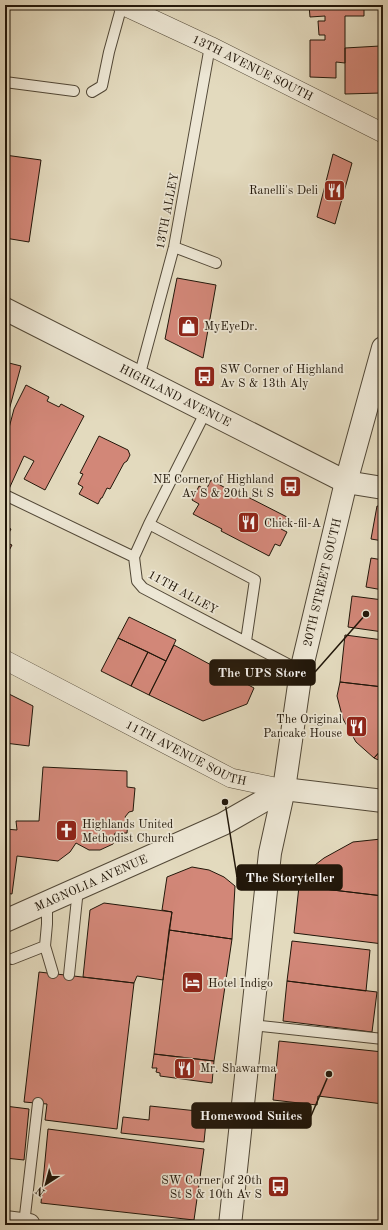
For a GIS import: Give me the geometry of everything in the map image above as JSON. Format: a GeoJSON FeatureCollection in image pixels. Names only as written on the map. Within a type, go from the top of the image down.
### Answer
{"type":"FeatureCollection","features":[{"type":"Feature","properties":{"kind":"street","name":"13TH AVENUE SOUTH"},"geometry":{"type":"LineString","coordinates":[[122,5],[210,46],[383,133]]}},
{"type":"Feature","properties":{"kind":"street","name":"HIGHLAND AVENUE"},"geometry":{"type":"LineString","coordinates":[[5,309],[346,482],[383,488]]}},
{"type":"Feature","properties":{"kind":"street","name":"20TH STREET SOUTH"},"geometry":{"type":"LineString","coordinates":[[230,1225],[270,853],[284,789],[301,671],[346,482],[383,348]]}},
{"type":"Feature","properties":{"kind":"street","name":"11TH AVENUE SOUTH"},"geometry":{"type":"LineString","coordinates":[[5,660],[231,778],[284,789],[383,801]]}},
{"type":"Feature","properties":{"kind":"street","name":"MAGNOLIA AVENUE"},"geometry":{"type":"LineString","coordinates":[[5,921],[223,824],[284,789]]}},
{"type":"Feature","properties":{"kind":"lane"},"geometry":{"type":"LineString","coordinates":[[92,92],[102,86],[109,52],[122,5]]}},
{"type":"Feature","properties":{"kind":"lane","name":"13TH ALLEY"},"geometry":{"type":"LineString","coordinates":[[139,377],[174,247],[210,46]]}},
{"type":"Feature","properties":{"kind":"lane"},"geometry":{"type":"LineString","coordinates":[[5,82],[74,91]]}},
{"type":"Feature","properties":{"kind":"lane"},"geometry":{"type":"LineString","coordinates":[[174,247],[216,263]]}},
{"type":"Feature","properties":{"kind":"lane"},"geometry":{"type":"LineString","coordinates":[[5,495],[134,557],[148,524],[206,411]]}},
{"type":"Feature","properties":{"kind":"lane"},"geometry":{"type":"LineString","coordinates":[[148,524],[255,580],[246,641]]}},
{"type":"Feature","properties":{"kind":"lane","name":"11TH ALLEY"},"geometry":{"type":"LineString","coordinates":[[134,557],[137,582],[143,588],[301,671]]}},
{"type":"Feature","properties":{"kind":"lane"},"geometry":{"type":"LineString","coordinates":[[69,975],[78,889]]}},
{"type":"Feature","properties":{"kind":"lane"},"geometry":{"type":"LineString","coordinates":[[47,903],[45,946],[53,973]]}},
{"type":"Feature","properties":{"kind":"lane"},"geometry":{"type":"LineString","coordinates":[[12,959],[45,946]]}},
{"type":"Feature","properties":{"kind":"lane"},"geometry":{"type":"LineString","coordinates":[[252,1025],[383,1039]]}},
{"type":"Feature","properties":{"kind":"lane"},"geometry":{"type":"LineString","coordinates":[[19,1224],[38,1103]]}},
{"type":"Feature","properties":{"kind":"building"},"geometry":{"type":"Polygon","coordinates":[[[309,5],[364,5],[364,16],[345,16],[345,63],[336,62],[336,78],[310,77],[310,40],[325,40],[325,35],[319,35],[318,21],[325,21],[325,16],[310,17],[309,5]]]}},
{"type":"Feature","properties":{"kind":"building"},"geometry":{"type":"Polygon","coordinates":[[[380,46],[381,93],[345,94],[345,48],[380,46]]]}},
{"type":"Feature","properties":{"kind":"building","name":"Ranelli's Deli"},"geometry":{"type":"Polygon","coordinates":[[[333,154],[352,163],[335,224],[317,217],[333,154]]]}},
{"type":"Feature","properties":{"kind":"building"},"geometry":{"type":"Polygon","coordinates":[[[5,155],[41,160],[29,242],[5,238],[5,155]]]}},
{"type":"Feature","properties":{"kind":"building"},"geometry":{"type":"Polygon","coordinates":[[[177,278],[216,285],[203,358],[165,339],[177,278]]]}},
{"type":"Feature","properties":{"kind":"building"},"geometry":{"type":"Polygon","coordinates":[[[5,362],[21,366],[5,425],[5,362]]]}},
{"type":"Feature","properties":{"kind":"building"},"geometry":{"type":"Polygon","coordinates":[[[26,385],[49,397],[47,401],[59,407],[61,404],[84,416],[45,490],[24,479],[34,461],[24,456],[9,489],[5,487],[5,443],[14,409],[26,385]]]}},
{"type":"Feature","properties":{"kind":"building"},"geometry":{"type":"Polygon","coordinates":[[[99,436],[128,450],[130,455],[110,489],[107,488],[98,504],[79,494],[83,487],[78,484],[83,474],[80,473],[99,436]]]}},
{"type":"Feature","properties":{"kind":"building","name":"Chick-fil-A"},"geometry":{"type":"Polygon","coordinates":[[[211,480],[240,496],[242,494],[287,517],[281,529],[287,532],[280,546],[275,544],[269,556],[221,531],[222,529],[193,514],[199,504],[192,500],[199,486],[206,490],[211,480]]]}},
{"type":"Feature","properties":{"kind":"building"},"geometry":{"type":"Polygon","coordinates":[[[377,506],[383,507],[383,541],[371,539],[377,506]]]}},
{"type":"Feature","properties":{"kind":"building"},"geometry":{"type":"Polygon","coordinates":[[[5,526],[11,529],[5,540],[5,526]]]}},
{"type":"Feature","properties":{"kind":"building"},"geometry":{"type":"Polygon","coordinates":[[[5,542],[12,545],[5,558],[5,542]]]}},
{"type":"Feature","properties":{"kind":"building"},"geometry":{"type":"Polygon","coordinates":[[[371,558],[383,560],[383,590],[366,587],[371,558]]]}},
{"type":"Feature","properties":{"kind":"building"},"geometry":{"type":"Polygon","coordinates":[[[352,596],[383,600],[383,632],[348,627],[352,596]]]}},
{"type":"Feature","properties":{"kind":"building"},"geometry":{"type":"Polygon","coordinates":[[[129,617],[176,640],[166,661],[118,638],[129,617]]]}},
{"type":"Feature","properties":{"kind":"building"},"geometry":{"type":"Polygon","coordinates":[[[345,635],[383,640],[383,687],[340,682],[345,635]]]}},
{"type":"Feature","properties":{"kind":"building"},"geometry":{"type":"Polygon","coordinates":[[[118,638],[148,652],[131,686],[101,671],[118,638]]]}},
{"type":"Feature","properties":{"kind":"building"},"geometry":{"type":"Polygon","coordinates":[[[174,645],[254,688],[247,704],[203,721],[149,695],[174,645]]]}},
{"type":"Feature","properties":{"kind":"building"},"geometry":{"type":"Polygon","coordinates":[[[148,652],[166,661],[149,695],[131,686],[148,652]]]}},
{"type":"Feature","properties":{"kind":"building"},"geometry":{"type":"Polygon","coordinates":[[[340,682],[383,687],[383,748],[374,758],[356,742],[343,719],[337,696],[340,682]]]}},
{"type":"Feature","properties":{"kind":"building"},"geometry":{"type":"Polygon","coordinates":[[[5,692],[33,706],[29,746],[5,743],[5,692]]]}},
{"type":"Feature","properties":{"kind":"building"},"geometry":{"type":"Polygon","coordinates":[[[383,748],[383,762],[374,758],[383,748]]]}},
{"type":"Feature","properties":{"kind":"building","name":"Highlands United Methodist Church"},"geometry":{"type":"Polygon","coordinates":[[[43,767],[127,771],[127,787],[135,788],[133,811],[129,812],[125,817],[128,821],[127,833],[115,833],[113,844],[100,850],[89,850],[76,843],[70,852],[58,861],[17,856],[12,894],[5,893],[5,829],[17,830],[16,821],[39,821],[43,767]]]}},
{"type":"Feature","properties":{"kind":"building"},"geometry":{"type":"Polygon","coordinates":[[[383,839],[383,896],[299,886],[303,877],[311,868],[324,858],[353,842],[383,839]]]}},
{"type":"Feature","properties":{"kind":"building"},"geometry":{"type":"Polygon","coordinates":[[[192,867],[209,870],[224,877],[235,886],[232,939],[169,930],[172,912],[162,910],[167,877],[192,867]]]}},
{"type":"Feature","properties":{"kind":"building"},"geometry":{"type":"Polygon","coordinates":[[[299,886],[383,896],[383,944],[294,933],[299,886]]]}},
{"type":"Feature","properties":{"kind":"building"},"geometry":{"type":"Polygon","coordinates":[[[104,903],[172,912],[163,980],[137,976],[134,983],[83,977],[90,910],[104,903]]]}},
{"type":"Feature","properties":{"kind":"building"},"geometry":{"type":"Polygon","coordinates":[[[169,930],[232,939],[214,1061],[154,1054],[169,930]]]}},
{"type":"Feature","properties":{"kind":"building"},"geometry":{"type":"Polygon","coordinates":[[[292,941],[370,950],[366,991],[287,981],[292,941]]]}},
{"type":"Feature","properties":{"kind":"building"},"geometry":{"type":"Polygon","coordinates":[[[39,972],[134,983],[117,1129],[45,1120],[47,1104],[24,1102],[39,972]]]}},
{"type":"Feature","properties":{"kind":"building"},"geometry":{"type":"Polygon","coordinates":[[[287,981],[377,992],[372,1032],[283,1021],[287,981]]]}},
{"type":"Feature","properties":{"kind":"building"},"geometry":{"type":"Polygon","coordinates":[[[279,1041],[383,1052],[383,1104],[318,1096],[317,1105],[273,1100],[279,1041]]]}},
{"type":"Feature","properties":{"kind":"building","name":"Mr. Shawarma"},"geometry":{"type":"Polygon","coordinates":[[[154,1054],[214,1061],[212,1083],[160,1076],[160,1073],[156,1072],[157,1068],[152,1068],[154,1054]]]}},
{"type":"Feature","properties":{"kind":"building"},"geometry":{"type":"Polygon","coordinates":[[[5,1106],[29,1109],[24,1160],[5,1158],[5,1106]]]}},
{"type":"Feature","properties":{"kind":"building"},"geometry":{"type":"Polygon","coordinates":[[[150,1106],[207,1112],[204,1142],[121,1133],[123,1117],[149,1120],[150,1106]]]}},
{"type":"Feature","properties":{"kind":"building"},"geometry":{"type":"Polygon","coordinates":[[[48,1129],[204,1149],[194,1220],[41,1203],[48,1129]]]}},
{"type":"Feature","properties":{"kind":"place","name":"Ranelli's Deli"},"geometry":{"type":"Point","coordinates":[334,190]}},
{"type":"Feature","properties":{"kind":"place","name":"MyEyeDr."},"geometry":{"type":"Point","coordinates":[189,326]}},
{"type":"Feature","properties":{"kind":"place","name":"SW Corner of Highland Av S & 13th Aly"},"geometry":{"type":"Point","coordinates":[204,376]}},
{"type":"Feature","properties":{"kind":"place","name":"NE Corner of Highland Av S & 20th St S"},"geometry":{"type":"Point","coordinates":[290,486]}},
{"type":"Feature","properties":{"kind":"place","name":"Chick-fil-A"},"geometry":{"type":"Point","coordinates":[248,523]}},
{"type":"Feature","properties":{"kind":"place","name":"The UPS Store"},"geometry":{"type":"Point","coordinates":[366,614]}},
{"type":"Feature","properties":{"kind":"place","name":"The Original Pancake House"},"geometry":{"type":"Point","coordinates":[357,726]}},
{"type":"Feature","properties":{"kind":"place","name":"The Storyteller"},"geometry":{"type":"Point","coordinates":[225,802]}},
{"type":"Feature","properties":{"kind":"place","name":"Highlands United Methodist Church"},"geometry":{"type":"Point","coordinates":[66,831]}},
{"type":"Feature","properties":{"kind":"place","name":"Hotel Indigo"},"geometry":{"type":"Point","coordinates":[193,983]}},
{"type":"Feature","properties":{"kind":"place","name":"Mr. Shawarma"},"geometry":{"type":"Point","coordinates":[184,1068]}},
{"type":"Feature","properties":{"kind":"place","name":"Homewood Suites"},"geometry":{"type":"Point","coordinates":[329,1074]}},
{"type":"Feature","properties":{"kind":"place","name":"SW Corner of 20th St S & 10th Av S"},"geometry":{"type":"Point","coordinates":[278,1187]}}]}
